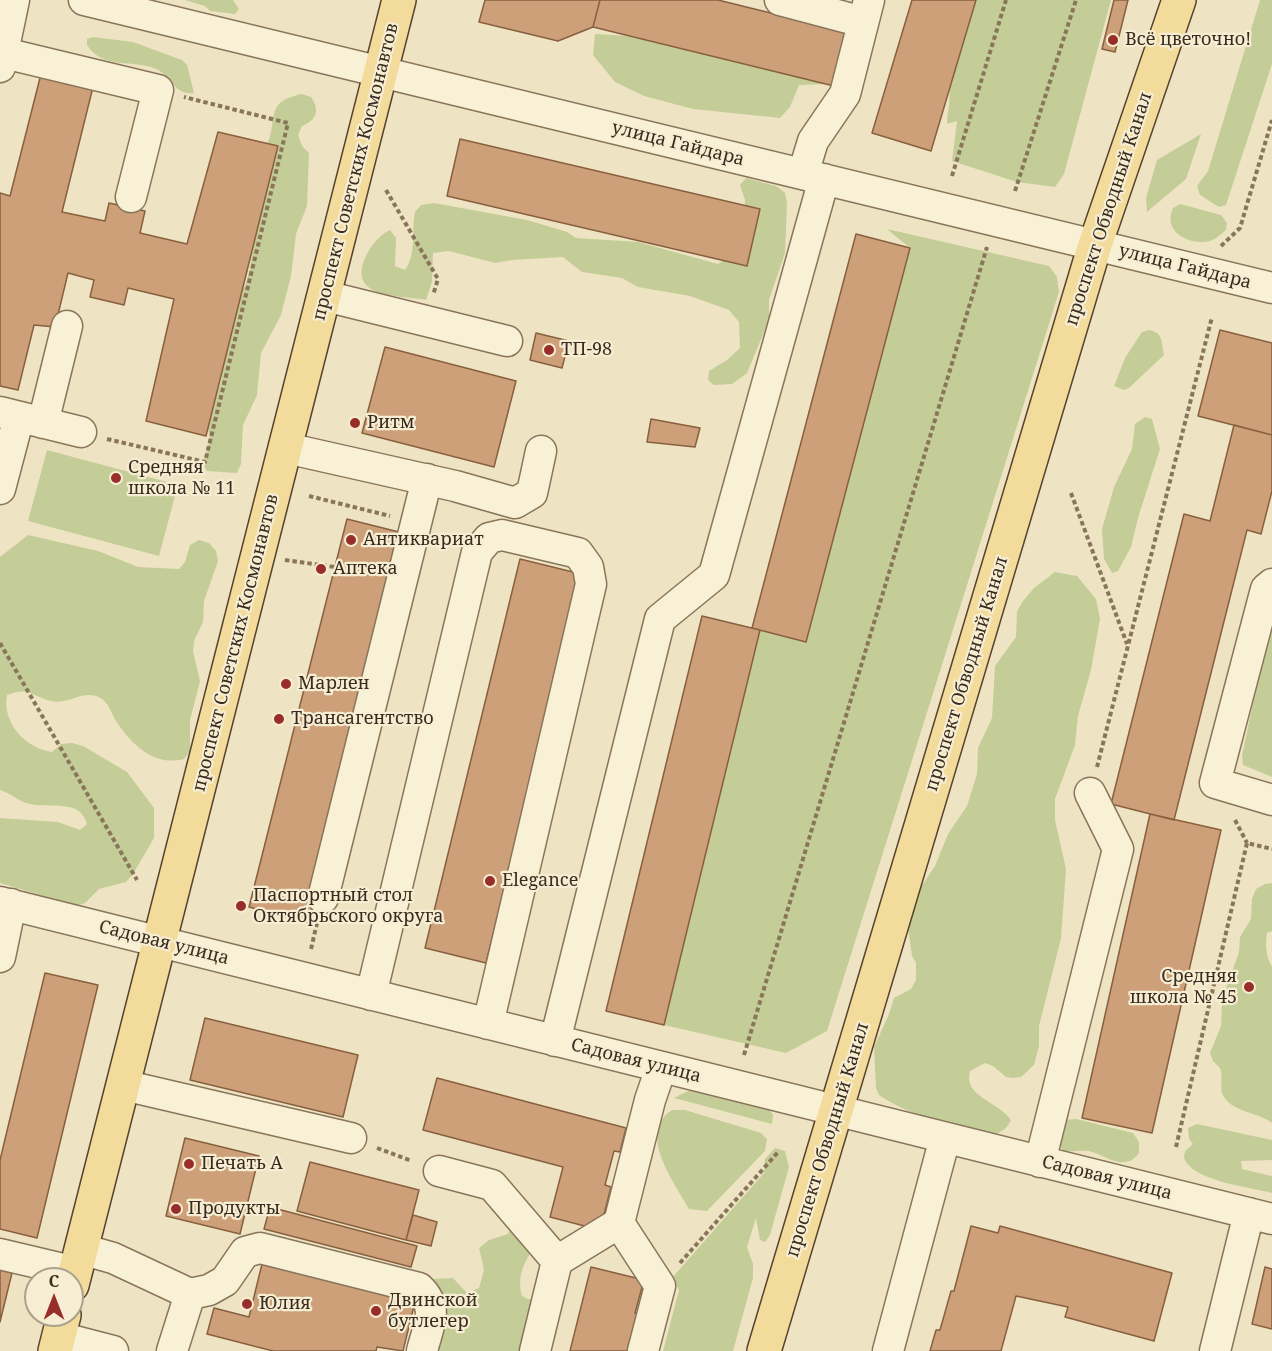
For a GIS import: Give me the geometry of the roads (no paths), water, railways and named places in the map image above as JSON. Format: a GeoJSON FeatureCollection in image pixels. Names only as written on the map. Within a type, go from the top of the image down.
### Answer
{"type":"FeatureCollection","features":[{"type":"Feature","properties":{"kind":"main road","name":"проспект Советских Космонавтов"},"geometry":{"type":"LineString","coordinates":[[77,1267],[399,0]]}},
{"type":"Feature","properties":{"kind":"main road","name":"проспект Обводный Канал"},"geometry":{"type":"LineString","coordinates":[[764,1351],[1095,245],[1179,0]]}},
{"type":"Feature","properties":{"kind":"street"},"geometry":{"type":"LineString","coordinates":[[14,0],[1,57],[158,90],[131,197]]}},
{"type":"Feature","properties":{"kind":"street","name":"улица Гайдара"},"geometry":{"type":"LineString","coordinates":[[84,0],[1272,288]]}},
{"type":"Feature","properties":{"kind":"street"},"geometry":{"type":"LineString","coordinates":[[555,1041],[660,619],[714,575],[813,177],[813,141],[845,94],[866,11],[780,0]]}},
{"type":"Feature","properties":{"kind":"street"},"geometry":{"type":"LineString","coordinates":[[325,296],[507,341]]}},
{"type":"Feature","properties":{"kind":"street"},"geometry":{"type":"LineString","coordinates":[[0,489],[21,418],[67,326]]}},
{"type":"Feature","properties":{"kind":"street"},"geometry":{"type":"LineString","coordinates":[[21,418],[81,432]]}},
{"type":"Feature","properties":{"kind":"street"},"geometry":{"type":"LineString","coordinates":[[286,448],[427,479],[515,503],[532,493],[541,452]]}},
{"type":"Feature","properties":{"kind":"street"},"geometry":{"type":"LineString","coordinates":[[324,898],[427,479]]}},
{"type":"Feature","properties":{"kind":"street"},"geometry":{"type":"LineString","coordinates":[[371,995],[477,552],[489,538],[502,535],[578,554],[588,567],[591,584],[488,1024]]}},
{"type":"Feature","properties":{"kind":"street"},"geometry":{"type":"LineString","coordinates":[[1272,584],[1266,589],[1215,783],[1272,800]]}},
{"type":"Feature","properties":{"kind":"street"},"geometry":{"type":"LineString","coordinates":[[1040,1162],[1118,849],[1090,793]]}},
{"type":"Feature","properties":{"kind":"street"},"geometry":{"type":"LineString","coordinates":[[0,957],[6,903]]}},
{"type":"Feature","properties":{"kind":"street","name":"Садовая улица"},"geometry":{"type":"LineString","coordinates":[[6,903],[1260,1216]]}},
{"type":"Feature","properties":{"kind":"street"},"geometry":{"type":"LineString","coordinates":[[535,1351],[557,1261],[619,1223],[650,1100],[661,1068]]}},
{"type":"Feature","properties":{"kind":"street"},"geometry":{"type":"LineString","coordinates":[[123,1085],[351,1138]]}},
{"type":"Feature","properties":{"kind":"street"},"geometry":{"type":"LineString","coordinates":[[888,1351],[945,1138]]}},
{"type":"Feature","properties":{"kind":"street"},"geometry":{"type":"LineString","coordinates":[[439,1172],[492,1185],[557,1261]]}},
{"type":"Feature","properties":{"kind":"street"},"geometry":{"type":"LineString","coordinates":[[1215,1351],[1260,1216]]}},
{"type":"Feature","properties":{"kind":"street"},"geometry":{"type":"LineString","coordinates":[[619,1223],[660,1286],[643,1351]]}},
{"type":"Feature","properties":{"kind":"street"},"geometry":{"type":"LineString","coordinates":[[83,1267],[113,1258],[190,1294],[209,1290],[225,1281],[245,1252],[260,1248],[419,1288],[428,1297],[433,1309],[422,1351]]}},
{"type":"Feature","properties":{"kind":"street"},"geometry":{"type":"LineString","coordinates":[[0,1254],[66,1267]]}},
{"type":"Feature","properties":{"kind":"street"},"geometry":{"type":"LineString","coordinates":[[172,1351],[190,1294]]}},
{"type":"Feature","properties":{"kind":"street"},"geometry":{"type":"LineString","coordinates":[[59,1334],[113,1351]]}},
{"type":"Feature","properties":{"kind":"place","name":"Всё цветочно!"},"geometry":{"type":"Point","coordinates":[1113,40]}},
{"type":"Feature","properties":{"kind":"place","name":"ТП-98"},"geometry":{"type":"Point","coordinates":[549,350]}},
{"type":"Feature","properties":{"kind":"place","name":"Ритм"},"geometry":{"type":"Point","coordinates":[355,423]}},
{"type":"Feature","properties":{"kind":"place","name":"Средняя школа № 11"},"geometry":{"type":"Point","coordinates":[116,478]}},
{"type":"Feature","properties":{"kind":"place","name":"Антиквариат"},"geometry":{"type":"Point","coordinates":[351,540]}},
{"type":"Feature","properties":{"kind":"place","name":"Аптека"},"geometry":{"type":"Point","coordinates":[321,569]}},
{"type":"Feature","properties":{"kind":"place","name":"Марлен"},"geometry":{"type":"Point","coordinates":[286,684]}},
{"type":"Feature","properties":{"kind":"place","name":"Трансагентство"},"geometry":{"type":"Point","coordinates":[279,719]}},
{"type":"Feature","properties":{"kind":"place","name":"Elegance"},"geometry":{"type":"Point","coordinates":[490,881]}},
{"type":"Feature","properties":{"kind":"place","name":"Паспортный стол Октябрьского округа"},"geometry":{"type":"Point","coordinates":[241,906]}},
{"type":"Feature","properties":{"kind":"place","name":"Средняя школа № 45"},"geometry":{"type":"Point","coordinates":[1249,987]}},
{"type":"Feature","properties":{"kind":"place","name":"Печать А"},"geometry":{"type":"Point","coordinates":[189,1164]}},
{"type":"Feature","properties":{"kind":"place","name":"Продукты"},"geometry":{"type":"Point","coordinates":[176,1209]}},
{"type":"Feature","properties":{"kind":"place","name":"Юлия"},"geometry":{"type":"Point","coordinates":[247,1304]}},
{"type":"Feature","properties":{"kind":"place","name":"Двинской бутлегер"},"geometry":{"type":"Point","coordinates":[376,1311]}}]}
